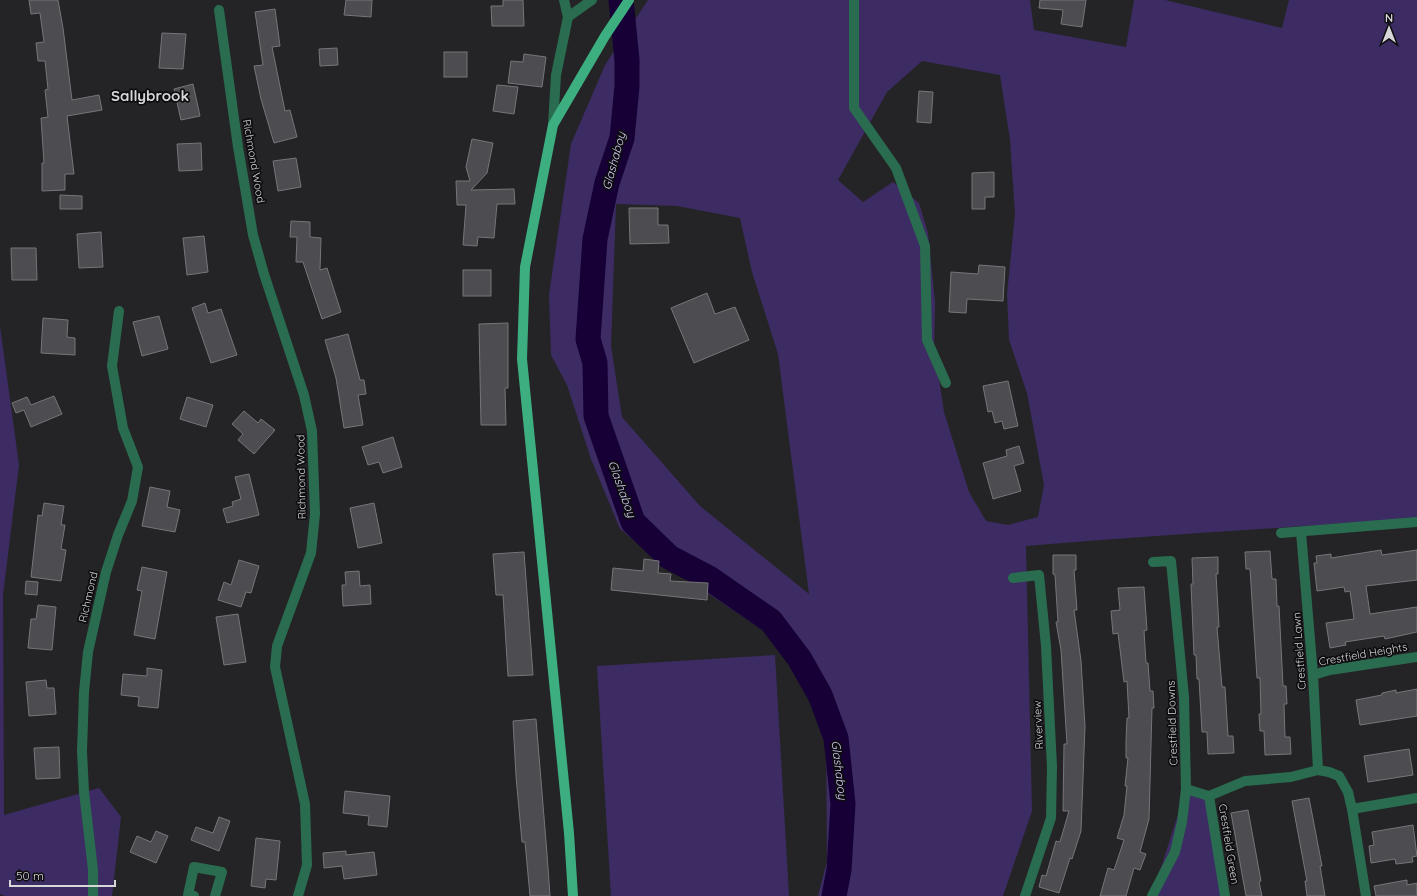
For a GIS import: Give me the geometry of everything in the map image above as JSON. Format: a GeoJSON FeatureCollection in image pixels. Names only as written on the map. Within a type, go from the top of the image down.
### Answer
{"type":"FeatureCollection","features":[{"type":"Feature","properties":{"kind":"main road"},"geometry":{"type":"LineString","coordinates":[[573,896],[569,833],[522,359],[525,267],[553,125],[605,36],[629,0]]}},
{"type":"Feature","properties":{"kind":"street"},"geometry":{"type":"LineString","coordinates":[[553,125],[556,75],[568,17],[564,0]]}},
{"type":"Feature","properties":{"kind":"street"},"geometry":{"type":"LineString","coordinates":[[568,17],[592,0]]}},
{"type":"Feature","properties":{"kind":"street"},"geometry":{"type":"LineString","coordinates":[[854,0],[854,108],[896,168],[925,246],[927,340],[946,382]]}},
{"type":"Feature","properties":{"kind":"street","name":"Richmond Wood"},"geometry":{"type":"LineString","coordinates":[[219,10],[238,147],[253,235],[264,274],[304,395],[312,430],[315,514],[311,553],[277,646],[275,667],[305,804],[307,866],[298,896]]}},
{"type":"Feature","properties":{"kind":"street","name":"Richmond"},"geometry":{"type":"LineString","coordinates":[[93,896],[93,870],[84,792],[82,751],[83,698],[88,652],[106,572],[118,535],[132,501],[138,467],[123,428],[112,366],[119,311]]}},
{"type":"Feature","properties":{"kind":"street"},"geometry":{"type":"LineString","coordinates":[[1281,534],[1417,522]]}},
{"type":"Feature","properties":{"kind":"street","name":"Crestfield Lawn"},"geometry":{"type":"LineString","coordinates":[[1302,532],[1313,675],[1318,770]]}},
{"type":"Feature","properties":{"kind":"street","name":"Crestfield Downs"},"geometry":{"type":"LineString","coordinates":[[1152,896],[1175,852],[1182,822],[1186,789],[1184,697],[1171,561],[1154,562]]}},
{"type":"Feature","properties":{"kind":"street","name":"Riverview"},"geometry":{"type":"LineString","coordinates":[[1013,578],[1039,575],[1046,646],[1052,767],[1051,818],[1025,896]]}},
{"type":"Feature","properties":{"kind":"street","name":"Crestfield Heights"},"geometry":{"type":"LineString","coordinates":[[1313,675],[1330,670],[1417,657]]}},
{"type":"Feature","properties":{"kind":"street"},"geometry":{"type":"LineString","coordinates":[[1186,789],[1209,796],[1245,781],[1290,777],[1318,770],[1339,776],[1348,792],[1352,809],[1366,896]]}},
{"type":"Feature","properties":{"kind":"street","name":"Crestfield Green"},"geometry":{"type":"LineString","coordinates":[[1209,796],[1225,896]]}},
{"type":"Feature","properties":{"kind":"street"},"geometry":{"type":"LineString","coordinates":[[1352,809],[1417,798]]}},
{"type":"Feature","properties":{"kind":"street"},"geometry":{"type":"LineString","coordinates":[[194,896],[188,895],[194,867],[222,872],[215,896]]}},
{"type":"Feature","properties":{"kind":"shaded area"},"geometry":{"type":"Polygon","coordinates":[[[648,0],[1030,0],[1034,30],[1126,47],[1134,0],[1165,0],[1282,28],[1289,0],[1417,0],[1417,518],[1026,546],[1032,811],[1003,896],[818,896],[827,861],[826,731],[805,682],[779,641],[666,565],[620,529],[591,459],[567,385],[551,355],[549,295],[571,144],[605,65],[648,0]],[[922,61],[887,92],[838,180],[863,202],[893,182],[919,203],[928,233],[935,302],[934,346],[944,412],[969,492],[986,521],[1008,525],[1038,517],[1044,485],[1027,393],[1009,340],[1007,294],[1015,214],[1010,140],[1000,75],[922,61]],[[616,204],[611,346],[622,417],[700,506],[809,594],[778,354],[752,272],[740,218],[677,206],[616,204]]]}},
{"type":"Feature","properties":{"kind":"shaded area"},"geometry":{"type":"Polygon","coordinates":[[[0,326],[19,465],[3,595],[4,815],[99,788],[121,817],[112,896],[5,896],[0,894],[0,326]]]}},
{"type":"Feature","properties":{"kind":"shaded area"},"geometry":{"type":"Polygon","coordinates":[[[775,655],[789,896],[611,896],[597,666],[775,655]]]}},
{"type":"Feature","properties":{"kind":"shaded area"},"geometry":{"type":"Polygon","coordinates":[[[1186,789],[1209,796],[1223,896],[1152,896],[1186,789]]]}},
{"type":"Feature","properties":{"kind":"building"},"geometry":{"type":"Polygon","coordinates":[[[29,0],[58,0],[72,100],[99,95],[102,110],[67,116],[74,174],[65,174],[65,190],[42,191],[42,163],[44,163],[41,118],[48,117],[45,90],[48,89],[45,61],[38,61],[36,43],[44,42],[40,13],[31,14],[29,0]]]}},
{"type":"Feature","properties":{"kind":"building"},"geometry":{"type":"Polygon","coordinates":[[[346,0],[372,0],[371,17],[344,15],[346,0]]]}},
{"type":"Feature","properties":{"kind":"building"},"geometry":{"type":"Polygon","coordinates":[[[503,0],[523,0],[524,26],[492,26],[491,6],[503,6],[503,0]]]}},
{"type":"Feature","properties":{"kind":"building"},"geometry":{"type":"Polygon","coordinates":[[[1040,0],[1086,0],[1082,27],[1061,24],[1063,10],[1039,8],[1040,0]]]}},
{"type":"Feature","properties":{"kind":"building"},"geometry":{"type":"Polygon","coordinates":[[[275,9],[280,46],[272,47],[285,111],[290,110],[297,137],[274,143],[261,99],[254,66],[263,65],[255,12],[275,9]]]}},
{"type":"Feature","properties":{"kind":"building"},"geometry":{"type":"Polygon","coordinates":[[[162,33],[186,34],[183,69],[159,68],[162,33]]]}},
{"type":"Feature","properties":{"kind":"building"},"geometry":{"type":"Polygon","coordinates":[[[337,48],[338,65],[320,66],[319,49],[337,48]]]}},
{"type":"Feature","properties":{"kind":"building"},"geometry":{"type":"Polygon","coordinates":[[[444,52],[467,52],[467,77],[444,77],[444,52]]]}},
{"type":"Feature","properties":{"kind":"building"},"geometry":{"type":"Polygon","coordinates":[[[524,54],[546,57],[542,87],[508,83],[511,61],[523,62],[524,54]]]}},
{"type":"Feature","properties":{"kind":"building"},"geometry":{"type":"Polygon","coordinates":[[[193,84],[200,116],[181,120],[174,89],[193,84]]]}},
{"type":"Feature","properties":{"kind":"building"},"geometry":{"type":"Polygon","coordinates":[[[497,85],[518,87],[514,114],[493,111],[497,85]]]}},
{"type":"Feature","properties":{"kind":"building"},"geometry":{"type":"Polygon","coordinates":[[[919,91],[933,92],[931,123],[917,122],[919,91]]]}},
{"type":"Feature","properties":{"kind":"building"},"geometry":{"type":"Polygon","coordinates":[[[472,139],[493,143],[487,173],[471,190],[514,189],[515,204],[497,204],[494,238],[478,237],[477,246],[463,245],[466,205],[457,205],[456,181],[470,181],[466,167],[472,139]]]}},
{"type":"Feature","properties":{"kind":"building"},"geometry":{"type":"Polygon","coordinates":[[[201,143],[202,170],[179,171],[177,144],[201,143]]]}},
{"type":"Feature","properties":{"kind":"building"},"geometry":{"type":"Polygon","coordinates":[[[296,158],[301,187],[278,191],[273,161],[296,158]]]}},
{"type":"Feature","properties":{"kind":"building"},"geometry":{"type":"Polygon","coordinates":[[[994,172],[994,197],[985,197],[985,209],[972,209],[972,173],[994,172]]]}},
{"type":"Feature","properties":{"kind":"building"},"geometry":{"type":"Polygon","coordinates":[[[60,195],[82,196],[82,209],[60,209],[60,195]]]}},
{"type":"Feature","properties":{"kind":"building"},"geometry":{"type":"Polygon","coordinates":[[[629,208],[658,208],[658,225],[668,225],[669,243],[630,244],[629,208]]]}},
{"type":"Feature","properties":{"kind":"building"},"geometry":{"type":"Polygon","coordinates":[[[291,221],[310,222],[310,237],[321,238],[320,270],[327,268],[341,312],[322,319],[303,262],[296,262],[297,237],[290,237],[291,221]]]}},
{"type":"Feature","properties":{"kind":"building"},"geometry":{"type":"Polygon","coordinates":[[[101,232],[103,267],[79,268],[77,234],[101,232]]]}},
{"type":"Feature","properties":{"kind":"building"},"geometry":{"type":"Polygon","coordinates":[[[204,236],[208,272],[187,275],[183,238],[204,236]]]}},
{"type":"Feature","properties":{"kind":"building"},"geometry":{"type":"Polygon","coordinates":[[[11,248],[36,248],[37,280],[12,280],[11,248]]]}},
{"type":"Feature","properties":{"kind":"building"},"geometry":{"type":"Polygon","coordinates":[[[979,265],[1005,267],[1003,301],[967,299],[966,313],[949,312],[951,272],[978,274],[979,265]]]}},
{"type":"Feature","properties":{"kind":"building"},"geometry":{"type":"Polygon","coordinates":[[[463,270],[491,270],[491,296],[463,296],[463,270]]]}},
{"type":"Feature","properties":{"kind":"building"},"geometry":{"type":"Polygon","coordinates":[[[707,293],[715,314],[735,307],[749,340],[694,363],[671,308],[707,293]]]}},
{"type":"Feature","properties":{"kind":"building"},"geometry":{"type":"Polygon","coordinates":[[[205,303],[208,313],[221,309],[237,355],[211,363],[192,308],[205,303]]]}},
{"type":"Feature","properties":{"kind":"building"},"geometry":{"type":"Polygon","coordinates":[[[159,316],[168,349],[142,356],[133,322],[159,316]]]}},
{"type":"Feature","properties":{"kind":"building"},"geometry":{"type":"Polygon","coordinates":[[[43,318],[68,320],[67,337],[75,338],[75,355],[41,353],[43,318]]]}},
{"type":"Feature","properties":{"kind":"building"},"geometry":{"type":"Polygon","coordinates":[[[508,323],[508,388],[505,388],[506,425],[481,425],[479,324],[508,323]]]}},
{"type":"Feature","properties":{"kind":"building"},"geometry":{"type":"Polygon","coordinates":[[[348,334],[360,380],[364,380],[366,394],[358,395],[363,425],[344,428],[336,378],[325,340],[348,334]]]}},
{"type":"Feature","properties":{"kind":"building"},"geometry":{"type":"Polygon","coordinates":[[[1008,381],[1018,426],[1004,429],[1002,421],[995,423],[992,411],[988,412],[983,386],[1008,381]]]}},
{"type":"Feature","properties":{"kind":"building"},"geometry":{"type":"Polygon","coordinates":[[[54,396],[62,414],[31,427],[24,410],[16,413],[12,403],[27,397],[31,405],[54,396]]]}},
{"type":"Feature","properties":{"kind":"building"},"geometry":{"type":"Polygon","coordinates":[[[187,397],[213,405],[206,427],[180,419],[187,397]]]}},
{"type":"Feature","properties":{"kind":"building"},"geometry":{"type":"Polygon","coordinates":[[[244,411],[258,423],[261,419],[275,430],[254,454],[238,440],[243,434],[232,424],[244,411]]]}},
{"type":"Feature","properties":{"kind":"building"},"geometry":{"type":"Polygon","coordinates":[[[393,437],[402,467],[383,473],[379,462],[368,465],[362,447],[393,437]]]}},
{"type":"Feature","properties":{"kind":"building"},"geometry":{"type":"Polygon","coordinates":[[[1019,446],[1024,463],[1014,466],[1021,491],[993,499],[983,463],[1007,456],[1006,450],[1019,446]]]}},
{"type":"Feature","properties":{"kind":"building"},"geometry":{"type":"Polygon","coordinates":[[[249,474],[259,515],[227,523],[223,509],[233,506],[232,502],[241,499],[235,477],[249,474]]]}},
{"type":"Feature","properties":{"kind":"building"},"geometry":{"type":"Polygon","coordinates":[[[150,487],[170,491],[167,507],[180,510],[175,532],[142,526],[150,487]]]}},
{"type":"Feature","properties":{"kind":"building"},"geometry":{"type":"Polygon","coordinates":[[[44,503],[64,506],[61,525],[65,525],[61,549],[66,550],[61,581],[31,577],[38,515],[42,516],[44,503]]]}},
{"type":"Feature","properties":{"kind":"building"},"geometry":{"type":"Polygon","coordinates":[[[374,503],[382,543],[358,548],[350,508],[374,503]]]}},
{"type":"Feature","properties":{"kind":"building"},"geometry":{"type":"Polygon","coordinates":[[[1381,550],[1382,555],[1417,550],[1417,580],[1366,586],[1370,614],[1417,607],[1417,632],[1385,639],[1384,636],[1345,642],[1346,645],[1330,648],[1326,623],[1354,619],[1350,591],[1345,592],[1344,587],[1317,591],[1314,563],[1317,563],[1316,556],[1331,554],[1331,558],[1381,550]]]}},
{"type":"Feature","properties":{"kind":"building"},"geometry":{"type":"Polygon","coordinates":[[[1270,551],[1272,579],[1276,579],[1277,606],[1279,606],[1283,686],[1286,686],[1287,704],[1284,704],[1285,737],[1290,737],[1291,754],[1265,755],[1264,731],[1260,731],[1260,678],[1257,678],[1250,569],[1246,569],[1245,552],[1270,551]]]}},
{"type":"Feature","properties":{"kind":"building"},"geometry":{"type":"Polygon","coordinates":[[[524,552],[533,675],[508,676],[503,595],[496,595],[493,554],[524,552]]]}},
{"type":"Feature","properties":{"kind":"building"},"geometry":{"type":"Polygon","coordinates":[[[1053,555],[1076,555],[1076,570],[1074,570],[1077,610],[1074,610],[1081,661],[1085,726],[1081,831],[1072,859],[1070,858],[1059,893],[1039,887],[1042,875],[1046,876],[1056,841],[1060,842],[1069,811],[1063,811],[1064,744],[1067,744],[1061,650],[1056,622],[1058,622],[1055,575],[1053,574],[1053,555]]]}},
{"type":"Feature","properties":{"kind":"building"},"geometry":{"type":"Polygon","coordinates":[[[1218,557],[1218,574],[1216,574],[1219,627],[1217,627],[1222,687],[1225,687],[1228,736],[1233,736],[1234,753],[1208,754],[1207,732],[1202,732],[1199,679],[1197,679],[1196,655],[1194,655],[1191,584],[1193,584],[1192,558],[1218,557]]]}},
{"type":"Feature","properties":{"kind":"building"},"geometry":{"type":"Polygon","coordinates":[[[644,559],[659,561],[658,573],[671,574],[670,581],[708,583],[707,600],[611,590],[613,568],[643,571],[644,559]]]}},
{"type":"Feature","properties":{"kind":"building"},"geometry":{"type":"Polygon","coordinates":[[[239,560],[259,566],[251,593],[246,592],[241,607],[218,600],[224,582],[231,585],[239,560]]]}},
{"type":"Feature","properties":{"kind":"building"},"geometry":{"type":"Polygon","coordinates":[[[142,567],[167,572],[155,639],[134,635],[142,591],[137,590],[142,567]]]}},
{"type":"Feature","properties":{"kind":"building"},"geometry":{"type":"Polygon","coordinates":[[[359,571],[360,586],[370,585],[371,604],[343,606],[342,585],[346,585],[345,572],[359,571]]]}},
{"type":"Feature","properties":{"kind":"building"},"geometry":{"type":"Polygon","coordinates":[[[26,581],[38,582],[37,595],[25,594],[26,581]]]}},
{"type":"Feature","properties":{"kind":"building"},"geometry":{"type":"Polygon","coordinates":[[[1144,587],[1147,630],[1144,631],[1146,663],[1148,663],[1150,691],[1153,691],[1154,708],[1152,708],[1149,819],[1140,852],[1146,854],[1140,870],[1134,868],[1126,896],[1100,896],[1108,868],[1114,870],[1124,840],[1117,838],[1124,815],[1127,786],[1125,786],[1128,758],[1126,758],[1126,741],[1127,718],[1129,718],[1127,681],[1124,682],[1118,633],[1113,634],[1111,611],[1120,610],[1118,588],[1144,587]]]}},
{"type":"Feature","properties":{"kind":"building"},"geometry":{"type":"Polygon","coordinates":[[[38,605],[56,607],[52,650],[28,648],[31,619],[36,619],[38,605]]]}},
{"type":"Feature","properties":{"kind":"building"},"geometry":{"type":"Polygon","coordinates":[[[238,614],[246,662],[224,665],[216,617],[238,614]]]}},
{"type":"Feature","properties":{"kind":"building"},"geometry":{"type":"Polygon","coordinates":[[[147,668],[162,670],[158,708],[138,706],[139,697],[121,695],[123,674],[147,676],[147,668]]]}},
{"type":"Feature","properties":{"kind":"building"},"geometry":{"type":"Polygon","coordinates":[[[46,680],[47,688],[54,688],[56,714],[29,716],[26,682],[46,680]]]}},
{"type":"Feature","properties":{"kind":"building"},"geometry":{"type":"Polygon","coordinates":[[[1417,689],[1417,716],[1360,725],[1356,700],[1382,695],[1382,693],[1396,690],[1396,693],[1417,689]]]}},
{"type":"Feature","properties":{"kind":"building"},"geometry":{"type":"Polygon","coordinates":[[[536,719],[550,896],[530,896],[525,842],[522,842],[516,776],[513,721],[536,719]]]}},
{"type":"Feature","properties":{"kind":"building"},"geometry":{"type":"Polygon","coordinates":[[[59,747],[60,778],[36,779],[34,748],[59,747]]]}},
{"type":"Feature","properties":{"kind":"building"},"geometry":{"type":"Polygon","coordinates":[[[1409,749],[1413,775],[1368,782],[1364,756],[1409,749]]]}},
{"type":"Feature","properties":{"kind":"building"},"geometry":{"type":"Polygon","coordinates":[[[345,791],[390,796],[387,827],[368,825],[369,816],[343,813],[345,791]]]}},
{"type":"Feature","properties":{"kind":"building"},"geometry":{"type":"Polygon","coordinates":[[[1309,798],[1322,866],[1320,866],[1325,896],[1307,896],[1305,881],[1307,881],[1292,801],[1309,798]]]}},
{"type":"Feature","properties":{"kind":"building"},"geometry":{"type":"Polygon","coordinates":[[[1248,810],[1261,881],[1259,882],[1262,896],[1246,896],[1231,813],[1248,810]]]}},
{"type":"Feature","properties":{"kind":"building"},"geometry":{"type":"Polygon","coordinates":[[[219,817],[230,821],[219,851],[191,840],[196,827],[213,833],[219,817]]]}},
{"type":"Feature","properties":{"kind":"building"},"geometry":{"type":"Polygon","coordinates":[[[1413,825],[1417,856],[1412,857],[1413,862],[1396,864],[1395,859],[1371,863],[1369,846],[1374,845],[1372,832],[1413,825]]]}},
{"type":"Feature","properties":{"kind":"building"},"geometry":{"type":"Polygon","coordinates":[[[156,831],[168,836],[156,863],[130,852],[137,836],[151,842],[156,831]]]}},
{"type":"Feature","properties":{"kind":"building"},"geometry":{"type":"Polygon","coordinates":[[[256,838],[280,841],[276,880],[266,879],[265,888],[251,886],[256,838]]]}},
{"type":"Feature","properties":{"kind":"building"},"geometry":{"type":"Polygon","coordinates":[[[346,851],[346,855],[374,852],[377,875],[344,879],[342,866],[324,868],[323,853],[346,851]]]}},
{"type":"Feature","properties":{"kind":"building"},"geometry":{"type":"Polygon","coordinates":[[[1407,880],[1407,885],[1417,883],[1417,896],[1376,896],[1374,886],[1407,880]]]}},
{"type":"Feature","properties":{"kind":"waterway","name":"Glashaboy"},"geometry":{"type":"LineString","coordinates":[[621,0],[627,60],[627,86],[622,138],[607,183],[595,239],[588,339],[595,363],[596,416],[633,522],[669,557],[709,578],[771,621],[799,658],[820,695],[836,738],[843,804],[839,870],[834,896]]}},
{"type":"Feature","properties":{"kind":"district","name":"Sallybrook"},"geometry":{"type":"Point","coordinates":[150,96]}}]}
